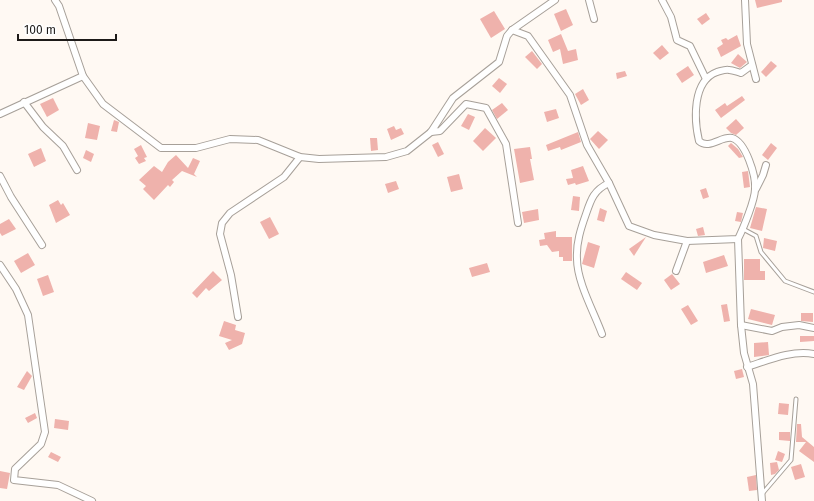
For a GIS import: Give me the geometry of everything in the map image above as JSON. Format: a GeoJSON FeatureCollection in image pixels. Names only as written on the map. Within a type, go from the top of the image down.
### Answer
{"type":"FeatureCollection","features":[{"type":"Feature","properties":{"kind":"street"},"geometry":{"type":"LineString","coordinates":[[55,0],[59,6],[83,76],[103,104],[160,148],[196,148],[230,138],[258,140],[300,157],[319,160],[386,157],[407,152],[431,132],[453,98],[499,62],[507,36],[512,30],[555,0]]}},
{"type":"Feature","properties":{"kind":"street"},"geometry":{"type":"LineString","coordinates":[[589,0],[594,19]]}},
{"type":"Feature","properties":{"kind":"street"},"geometry":{"type":"LineString","coordinates":[[662,0],[671,17],[677,40],[690,46],[706,79]]}},
{"type":"Feature","properties":{"kind":"street"},"geometry":{"type":"LineString","coordinates":[[745,0],[747,44],[756,79]]}},
{"type":"Feature","properties":{"kind":"street"},"geometry":{"type":"LineString","coordinates":[[512,30],[528,36],[570,95],[587,145],[609,183],[629,226],[654,235],[687,241],[738,239]]}},
{"type":"Feature","properties":{"kind":"street"},"geometry":{"type":"LineString","coordinates":[[752,66],[741,73],[728,69],[712,74],[706,79],[700,90],[696,106],[696,123],[699,141],[708,144],[729,138],[741,144],[749,159],[756,190]]}},
{"type":"Feature","properties":{"kind":"street"},"geometry":{"type":"LineString","coordinates":[[0,114],[83,76]]}},
{"type":"Feature","properties":{"kind":"street"},"geometry":{"type":"LineString","coordinates":[[24,102],[43,126],[63,146],[77,170]]}},
{"type":"Feature","properties":{"kind":"street"},"geometry":{"type":"LineString","coordinates":[[431,132],[440,131],[466,104],[486,108],[506,144],[518,223]]}},
{"type":"Feature","properties":{"kind":"street"},"geometry":{"type":"LineString","coordinates":[[238,317],[231,275],[220,234],[222,223],[230,213],[284,177],[300,157]]}},
{"type":"Feature","properties":{"kind":"street"},"geometry":{"type":"LineString","coordinates":[[762,498],[753,384],[747,367],[741,325],[738,239],[766,165]]}},
{"type":"Feature","properties":{"kind":"street"},"geometry":{"type":"LineString","coordinates":[[0,176],[11,197],[42,245]]}},
{"type":"Feature","properties":{"kind":"street"},"geometry":{"type":"LineString","coordinates":[[602,334],[580,277],[576,259],[579,235],[589,203],[598,188],[609,183]]}},
{"type":"Feature","properties":{"kind":"street"},"geometry":{"type":"LineString","coordinates":[[676,271],[687,241]]}},
{"type":"Feature","properties":{"kind":"street"},"geometry":{"type":"LineString","coordinates":[[0,265],[16,289],[28,315],[45,432],[42,444],[15,469],[14,480],[58,485],[92,501]]}},
{"type":"Feature","properties":{"kind":"street"},"geometry":{"type":"LineString","coordinates":[[741,325],[772,331],[782,327],[799,325],[814,328]]}},
{"type":"Feature","properties":{"kind":"street"},"geometry":{"type":"LineString","coordinates":[[747,367],[781,356],[802,352],[814,354]]}},
{"type":"Feature","properties":{"kind":"lane"},"geometry":{"type":"LineString","coordinates":[[743,229],[756,236],[762,252],[785,281],[814,292]]}},
{"type":"Feature","properties":{"kind":"lane"},"geometry":{"type":"LineString","coordinates":[[762,498],[791,460],[796,399]]}},
{"type":"Feature","properties":{"kind":"building"},"geometry":{"type":"Polygon","coordinates":[[[755,0],[782,0],[782,2],[757,8],[755,0]]]}},
{"type":"Feature","properties":{"kind":"building"},"geometry":{"type":"Polygon","coordinates":[[[566,9],[573,25],[561,31],[554,14],[566,9]]]}},
{"type":"Feature","properties":{"kind":"building"},"geometry":{"type":"Polygon","coordinates":[[[494,11],[505,29],[491,38],[480,19],[494,11]]]}},
{"type":"Feature","properties":{"kind":"building"},"geometry":{"type":"Polygon","coordinates":[[[706,13],[710,19],[702,25],[697,19],[706,13]]]}},
{"type":"Feature","properties":{"kind":"building"},"geometry":{"type":"Polygon","coordinates":[[[561,34],[568,51],[576,49],[578,60],[563,64],[560,49],[553,52],[548,40],[561,34]]]}},
{"type":"Feature","properties":{"kind":"building"},"geometry":{"type":"Polygon","coordinates":[[[737,35],[741,46],[721,57],[717,48],[723,44],[721,40],[726,38],[728,40],[737,35]]]}},
{"type":"Feature","properties":{"kind":"building"},"geometry":{"type":"Polygon","coordinates":[[[662,45],[669,53],[660,60],[653,53],[662,45]]]}},
{"type":"Feature","properties":{"kind":"building"},"geometry":{"type":"Polygon","coordinates":[[[532,51],[542,64],[537,69],[525,57],[532,51]]]}},
{"type":"Feature","properties":{"kind":"building"},"geometry":{"type":"Polygon","coordinates":[[[738,54],[747,62],[740,68],[731,63],[738,54]]]}},
{"type":"Feature","properties":{"kind":"building"},"geometry":{"type":"Polygon","coordinates":[[[771,61],[777,66],[766,77],[761,72],[771,61]]]}},
{"type":"Feature","properties":{"kind":"building"},"geometry":{"type":"Polygon","coordinates":[[[688,66],[694,75],[682,83],[676,74],[688,66]]]}},
{"type":"Feature","properties":{"kind":"building"},"geometry":{"type":"Polygon","coordinates":[[[625,71],[627,76],[617,79],[616,73],[625,71]]]}},
{"type":"Feature","properties":{"kind":"building"},"geometry":{"type":"Polygon","coordinates":[[[499,78],[507,84],[500,93],[492,86],[499,78]]]}},
{"type":"Feature","properties":{"kind":"building"},"geometry":{"type":"Polygon","coordinates":[[[583,89],[589,100],[581,105],[575,94],[583,89]]]}},
{"type":"Feature","properties":{"kind":"building"},"geometry":{"type":"Polygon","coordinates":[[[742,96],[745,100],[721,118],[715,110],[725,103],[727,106],[742,96]]]}},
{"type":"Feature","properties":{"kind":"building"},"geometry":{"type":"Polygon","coordinates":[[[53,98],[59,110],[47,117],[40,104],[53,98]]]}},
{"type":"Feature","properties":{"kind":"building"},"geometry":{"type":"Polygon","coordinates":[[[502,103],[508,110],[497,119],[492,110],[502,103]]]}},
{"type":"Feature","properties":{"kind":"building"},"geometry":{"type":"Polygon","coordinates":[[[556,109],[559,118],[547,122],[544,112],[556,109]]]}},
{"type":"Feature","properties":{"kind":"building"},"geometry":{"type":"Polygon","coordinates":[[[468,114],[475,117],[469,130],[461,126],[468,114]]]}},
{"type":"Feature","properties":{"kind":"building"},"geometry":{"type":"Polygon","coordinates":[[[736,119],[744,128],[736,135],[731,133],[726,128],[736,119]]]}},
{"type":"Feature","properties":{"kind":"building"},"geometry":{"type":"Polygon","coordinates":[[[114,120],[119,122],[117,132],[111,131],[114,120]]]}},
{"type":"Feature","properties":{"kind":"building"},"geometry":{"type":"Polygon","coordinates":[[[88,123],[100,126],[97,140],[85,138],[88,123]]]}},
{"type":"Feature","properties":{"kind":"building"},"geometry":{"type":"Polygon","coordinates":[[[394,126],[396,130],[401,128],[404,134],[391,140],[387,129],[394,126]]]}},
{"type":"Feature","properties":{"kind":"building"},"geometry":{"type":"Polygon","coordinates":[[[485,128],[496,138],[483,151],[473,141],[485,128]]]}},
{"type":"Feature","properties":{"kind":"building"},"geometry":{"type":"Polygon","coordinates":[[[598,131],[608,140],[599,149],[590,139],[598,131]]]}},
{"type":"Feature","properties":{"kind":"building"},"geometry":{"type":"Polygon","coordinates":[[[578,132],[581,142],[561,150],[560,147],[548,151],[546,145],[578,132]]]}},
{"type":"Feature","properties":{"kind":"building"},"geometry":{"type":"Polygon","coordinates":[[[370,138],[377,138],[378,150],[371,151],[370,138]]]}},
{"type":"Feature","properties":{"kind":"building"},"geometry":{"type":"Polygon","coordinates":[[[438,142],[444,154],[438,157],[432,145],[438,142]]]}},
{"type":"Feature","properties":{"kind":"building"},"geometry":{"type":"Polygon","coordinates":[[[731,143],[738,149],[743,157],[739,158],[728,146],[731,143]]]}},
{"type":"Feature","properties":{"kind":"building"},"geometry":{"type":"Polygon","coordinates":[[[771,143],[777,148],[768,160],[762,155],[771,143]]]}},
{"type":"Feature","properties":{"kind":"building"},"geometry":{"type":"Polygon","coordinates":[[[141,145],[147,157],[144,158],[146,161],[139,164],[135,158],[138,156],[134,149],[141,145]]]}},
{"type":"Feature","properties":{"kind":"building"},"geometry":{"type":"Polygon","coordinates":[[[530,147],[532,159],[530,159],[534,180],[520,183],[514,149],[530,147]]]}},
{"type":"Feature","properties":{"kind":"building"},"geometry":{"type":"Polygon","coordinates":[[[41,148],[46,161],[34,167],[28,154],[41,148]]]}},
{"type":"Feature","properties":{"kind":"building"},"geometry":{"type":"Polygon","coordinates":[[[86,150],[94,154],[91,162],[83,158],[86,150]]]}},
{"type":"Feature","properties":{"kind":"building"},"geometry":{"type":"Polygon","coordinates":[[[176,155],[188,168],[193,158],[200,161],[194,174],[197,177],[182,171],[172,180],[174,182],[170,187],[168,185],[154,200],[143,189],[146,186],[139,180],[154,166],[162,172],[168,162],[176,155]]]}},
{"type":"Feature","properties":{"kind":"building"},"geometry":{"type":"Polygon","coordinates":[[[583,166],[589,181],[576,185],[575,183],[568,185],[566,179],[573,178],[571,170],[583,166]]]}},
{"type":"Feature","properties":{"kind":"building"},"geometry":{"type":"Polygon","coordinates":[[[748,171],[750,187],[744,188],[742,172],[748,171]]]}},
{"type":"Feature","properties":{"kind":"building"},"geometry":{"type":"Polygon","coordinates":[[[459,174],[463,189],[451,192],[447,177],[459,174]]]}},
{"type":"Feature","properties":{"kind":"building"},"geometry":{"type":"Polygon","coordinates":[[[396,181],[399,189],[388,193],[385,184],[396,181]]]}},
{"type":"Feature","properties":{"kind":"building"},"geometry":{"type":"Polygon","coordinates":[[[706,188],[709,197],[703,199],[700,190],[706,188]]]}},
{"type":"Feature","properties":{"kind":"building"},"geometry":{"type":"Polygon","coordinates":[[[573,196],[580,197],[579,211],[571,210],[573,196]]]}},
{"type":"Feature","properties":{"kind":"building"},"geometry":{"type":"Polygon","coordinates":[[[58,200],[61,205],[63,203],[70,215],[56,223],[49,205],[58,200]]]}},
{"type":"Feature","properties":{"kind":"building"},"geometry":{"type":"Polygon","coordinates":[[[756,207],[767,209],[762,231],[750,228],[756,207]]]}},
{"type":"Feature","properties":{"kind":"building"},"geometry":{"type":"Polygon","coordinates":[[[600,208],[607,211],[604,222],[597,220],[600,208]]]}},
{"type":"Feature","properties":{"kind":"building"},"geometry":{"type":"Polygon","coordinates":[[[538,209],[539,220],[524,223],[522,212],[538,209]]]}},
{"type":"Feature","properties":{"kind":"building"},"geometry":{"type":"Polygon","coordinates":[[[737,212],[743,213],[741,222],[735,221],[737,212]]]}},
{"type":"Feature","properties":{"kind":"building"},"geometry":{"type":"Polygon","coordinates":[[[270,217],[279,234],[269,239],[260,222],[270,217]]]}},
{"type":"Feature","properties":{"kind":"building"},"geometry":{"type":"Polygon","coordinates":[[[9,219],[16,229],[2,236],[0,233],[0,224],[9,219]]]}},
{"type":"Feature","properties":{"kind":"building"},"geometry":{"type":"Polygon","coordinates":[[[703,227],[705,235],[698,236],[696,229],[703,227]]]}},
{"type":"Feature","properties":{"kind":"building"},"geometry":{"type":"Polygon","coordinates":[[[556,231],[556,237],[572,237],[572,261],[563,261],[563,257],[559,257],[559,251],[552,252],[547,245],[540,246],[539,240],[545,239],[544,233],[556,231]]]}},
{"type":"Feature","properties":{"kind":"building"},"geometry":{"type":"Polygon","coordinates":[[[646,237],[634,256],[629,249],[646,237]]]}},
{"type":"Feature","properties":{"kind":"building"},"geometry":{"type":"Polygon","coordinates":[[[764,238],[777,241],[775,251],[763,248],[764,238]]]}},
{"type":"Feature","properties":{"kind":"building"},"geometry":{"type":"Polygon","coordinates":[[[588,242],[600,246],[594,268],[582,264],[588,242]]]}},
{"type":"Feature","properties":{"kind":"building"},"geometry":{"type":"Polygon","coordinates":[[[28,253],[35,265],[21,273],[14,261],[28,253]]]}},
{"type":"Feature","properties":{"kind":"building"},"geometry":{"type":"Polygon","coordinates":[[[724,255],[728,266],[706,273],[703,262],[724,255]]]}},
{"type":"Feature","properties":{"kind":"building"},"geometry":{"type":"Polygon","coordinates":[[[744,259],[760,259],[760,271],[765,271],[765,280],[744,280],[744,259]]]}},
{"type":"Feature","properties":{"kind":"building"},"geometry":{"type":"Polygon","coordinates":[[[487,263],[490,272],[472,277],[469,268],[487,263]]]}},
{"type":"Feature","properties":{"kind":"building"},"geometry":{"type":"Polygon","coordinates":[[[213,271],[222,280],[209,291],[206,288],[197,298],[192,293],[213,271]]]}},
{"type":"Feature","properties":{"kind":"building"},"geometry":{"type":"Polygon","coordinates":[[[626,272],[642,283],[637,290],[621,279],[626,272]]]}},
{"type":"Feature","properties":{"kind":"building"},"geometry":{"type":"Polygon","coordinates":[[[672,274],[680,284],[671,290],[664,280],[672,274]]]}},
{"type":"Feature","properties":{"kind":"building"},"geometry":{"type":"Polygon","coordinates":[[[48,275],[54,292],[43,296],[37,279],[48,275]]]}},
{"type":"Feature","properties":{"kind":"building"},"geometry":{"type":"Polygon","coordinates":[[[727,304],[730,321],[724,322],[721,305],[727,304]]]}},
{"type":"Feature","properties":{"kind":"building"},"geometry":{"type":"Polygon","coordinates":[[[688,305],[698,321],[691,325],[681,309],[688,305]]]}},
{"type":"Feature","properties":{"kind":"building"},"geometry":{"type":"Polygon","coordinates":[[[751,309],[775,315],[772,325],[748,319],[751,309]]]}},
{"type":"Feature","properties":{"kind":"building"},"geometry":{"type":"Polygon","coordinates":[[[801,313],[813,313],[813,322],[801,321],[801,313]]]}},
{"type":"Feature","properties":{"kind":"building"},"geometry":{"type":"Polygon","coordinates":[[[224,321],[236,325],[235,330],[245,333],[242,344],[229,350],[225,343],[232,340],[219,336],[224,321]]]}},
{"type":"Feature","properties":{"kind":"building"},"geometry":{"type":"Polygon","coordinates":[[[800,336],[814,336],[814,341],[800,342],[800,336]]]}},
{"type":"Feature","properties":{"kind":"building"},"geometry":{"type":"Polygon","coordinates":[[[768,342],[769,355],[754,357],[754,343],[768,342]]]}},
{"type":"Feature","properties":{"kind":"building"},"geometry":{"type":"Polygon","coordinates":[[[742,369],[744,377],[736,379],[734,371],[742,369]]]}},
{"type":"Feature","properties":{"kind":"building"},"geometry":{"type":"Polygon","coordinates":[[[27,371],[32,376],[24,390],[17,387],[27,371]]]}},
{"type":"Feature","properties":{"kind":"building"},"geometry":{"type":"Polygon","coordinates":[[[779,403],[789,404],[788,415],[778,414],[779,403]]]}},
{"type":"Feature","properties":{"kind":"building"},"geometry":{"type":"Polygon","coordinates":[[[35,413],[37,418],[28,423],[25,418],[35,413]]]}},
{"type":"Feature","properties":{"kind":"building"},"geometry":{"type":"Polygon","coordinates":[[[55,419],[69,421],[68,430],[54,428],[55,419]]]}},
{"type":"Feature","properties":{"kind":"building"},"geometry":{"type":"Polygon","coordinates":[[[797,424],[801,424],[802,437],[814,447],[814,462],[799,451],[806,442],[796,442],[797,424]]]}},
{"type":"Feature","properties":{"kind":"building"},"geometry":{"type":"Polygon","coordinates":[[[779,432],[790,432],[790,441],[779,440],[779,432]]]}},
{"type":"Feature","properties":{"kind":"building"},"geometry":{"type":"Polygon","coordinates":[[[778,451],[785,454],[782,462],[775,460],[778,451]]]}},
{"type":"Feature","properties":{"kind":"building"},"geometry":{"type":"Polygon","coordinates":[[[51,452],[61,457],[58,462],[48,457],[51,452]]]}},
{"type":"Feature","properties":{"kind":"building"},"geometry":{"type":"Polygon","coordinates":[[[777,462],[779,470],[775,474],[771,475],[770,463],[777,462]]]}},
{"type":"Feature","properties":{"kind":"building"},"geometry":{"type":"Polygon","coordinates":[[[801,464],[805,477],[795,480],[791,467],[801,464]]]}},
{"type":"Feature","properties":{"kind":"building"},"geometry":{"type":"Polygon","coordinates":[[[0,471],[10,473],[7,489],[0,488],[0,471]]]}},
{"type":"Feature","properties":{"kind":"building"},"geometry":{"type":"Polygon","coordinates":[[[756,475],[757,490],[749,491],[747,477],[756,475]]]}}]}
